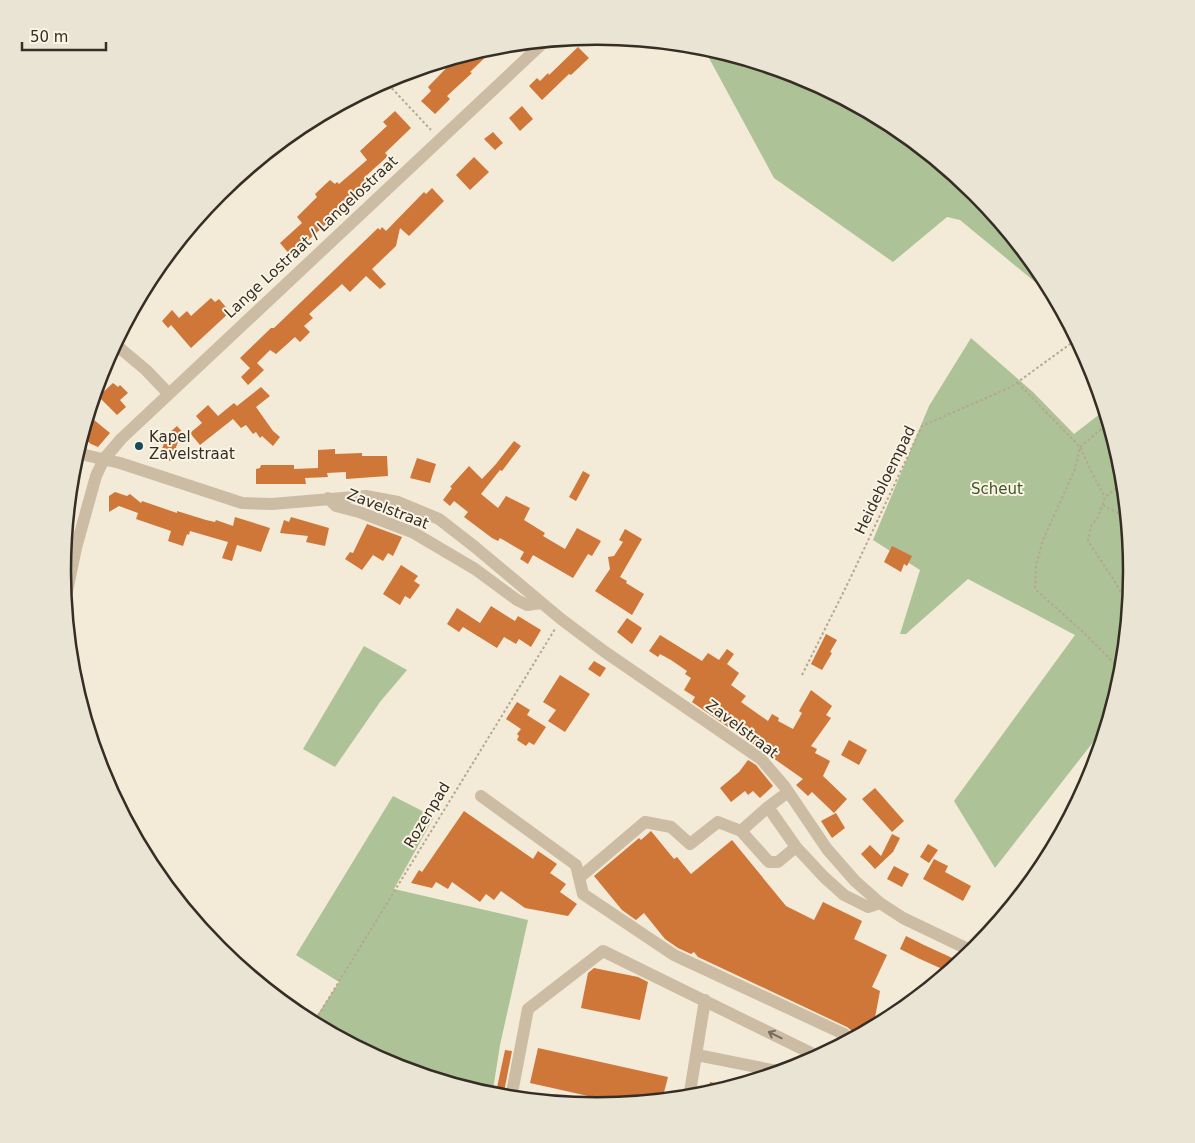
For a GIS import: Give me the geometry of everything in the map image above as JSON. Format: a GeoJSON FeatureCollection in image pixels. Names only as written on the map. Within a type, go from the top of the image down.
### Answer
{"type":"FeatureCollection","features":[{"type":"Feature","properties":{"kind":"street","name":"Lange Lostraat / Langelostraat"},"geometry":{"type":"LineString","coordinates":[[71,572],[96,476],[104,459],[121,438],[536,49]]}},
{"type":"Feature","properties":{"kind":"street"},"geometry":{"type":"LineString","coordinates":[[121,349],[146,370],[169,394]]}},
{"type":"Feature","properties":{"kind":"street","name":"Zavelstraat"},"geometry":{"type":"LineString","coordinates":[[84,455],[104,459],[242,503],[272,504],[366,496],[398,502],[439,520],[458,533],[541,603],[605,652],[767,764],[827,848],[855,881],[880,903],[903,918],[966,948]]}},
{"type":"Feature","properties":{"kind":"street","name":"Zavelstraat"},"geometry":{"type":"LineString","coordinates":[[328,498],[336,506],[359,512],[414,533],[475,569],[517,600],[527,605],[541,603]]}},
{"type":"Feature","properties":{"kind":"street"},"geometry":{"type":"LineString","coordinates":[[742,831],[788,792]]}},
{"type":"Feature","properties":{"kind":"street"},"geometry":{"type":"LineString","coordinates":[[481,796],[576,865],[582,894],[674,955],[844,1034]]}},
{"type":"Feature","properties":{"kind":"street"},"geometry":{"type":"LineString","coordinates":[[768,807],[796,847],[844,895],[868,907],[880,903]]}},
{"type":"Feature","properties":{"kind":"street"},"geometry":{"type":"LineString","coordinates":[[579,878],[645,822],[671,827],[690,844],[718,822],[742,831],[769,862],[778,862],[796,847]]}},
{"type":"Feature","properties":{"kind":"street"},"geometry":{"type":"LineString","coordinates":[[808,860],[827,848]]}},
{"type":"Feature","properties":{"kind":"street"},"geometry":{"type":"LineString","coordinates":[[512,1091],[528,1010],[603,951],[811,1053]]}},
{"type":"Feature","properties":{"kind":"street"},"geometry":{"type":"LineString","coordinates":[[691,1089],[705,1000]]}},
{"type":"Feature","properties":{"kind":"street"},"geometry":{"type":"LineString","coordinates":[[697,1054],[769,1069]]}},
{"type":"Feature","properties":{"kind":"path"},"geometry":{"type":"LineString","coordinates":[[391,87],[439,139]]}},
{"type":"Feature","properties":{"kind":"path","name":"Heidebloempad"},"geometry":{"type":"LineString","coordinates":[[802,675],[849,581],[922,426],[1018,382],[1072,343]]}},
{"type":"Feature","properties":{"kind":"path"},"geometry":{"type":"LineString","coordinates":[[1018,382],[1080,447],[1105,497]]}},
{"type":"Feature","properties":{"kind":"path"},"geometry":{"type":"LineString","coordinates":[[1104,427],[1080,447],[1075,468],[1043,540],[1036,565],[1035,589],[1082,630],[1115,664]]}},
{"type":"Feature","properties":{"kind":"path"},"geometry":{"type":"LineString","coordinates":[[1117,488],[1105,497],[1098,517],[1091,526],[1088,541],[1123,596]]}},
{"type":"Feature","properties":{"kind":"path"},"geometry":{"type":"LineString","coordinates":[[1102,505],[1120,514]]}},
{"type":"Feature","properties":{"kind":"path","name":"Rozenpad"},"geometry":{"type":"LineString","coordinates":[[317,1017],[562,619]]}},
{"type":"Feature","properties":{"kind":"green space"},"geometry":{"type":"Polygon","coordinates":[[[708,57],[767,73],[799,85],[830,99],[890,134],[918,154],[970,199],[1015,251],[1039,285],[960,220],[947,217],[893,262],[774,178],[708,57]]]}},
{"type":"Feature","properties":{"kind":"green space","name":"Scheut"},"geometry":{"type":"Polygon","coordinates":[[[971,338],[1033,392],[1074,434],[1100,414],[1114,469],[1119,503],[1123,537],[1123,606],[1114,674],[1097,737],[995,868],[954,801],[1075,635],[968,579],[906,634],[900,634],[920,570],[873,540],[929,406],[971,338]]]}},
{"type":"Feature","properties":{"kind":"green space"},"geometry":{"type":"Polygon","coordinates":[[[364,646],[407,670],[380,702],[335,767],[303,749],[364,646]]]}},
{"type":"Feature","properties":{"kind":"green space"},"geometry":{"type":"Polygon","coordinates":[[[393,796],[434,817],[394,889],[528,920],[500,1045],[493,1088],[428,1070],[396,1058],[365,1044],[317,1016],[339,982],[296,955],[393,796]]]}},
{"type":"Feature","properties":{"kind":"building"},"geometry":{"type":"Polygon","coordinates":[[[578,47],[589,58],[542,100],[529,86],[537,78],[540,81],[548,73],[549,75],[578,47]]]}},
{"type":"Feature","properties":{"kind":"building"},"geometry":{"type":"Polygon","coordinates":[[[485,57],[470,72],[472,73],[447,96],[450,99],[435,114],[421,101],[431,91],[428,87],[447,67],[485,57]]]}},
{"type":"Feature","properties":{"kind":"building"},"geometry":{"type":"Polygon","coordinates":[[[522,106],[533,119],[520,131],[509,118],[522,106]]]}},
{"type":"Feature","properties":{"kind":"building"},"geometry":{"type":"Polygon","coordinates":[[[395,111],[411,128],[385,153],[388,156],[367,175],[372,182],[291,256],[280,243],[302,223],[297,217],[317,197],[315,194],[330,180],[335,184],[337,182],[339,184],[367,160],[360,151],[387,126],[383,122],[395,111]]]}},
{"type":"Feature","properties":{"kind":"building"},"geometry":{"type":"Polygon","coordinates":[[[493,132],[503,143],[495,150],[484,139],[493,132]]]}},
{"type":"Feature","properties":{"kind":"building"},"geometry":{"type":"Polygon","coordinates":[[[474,157],[489,172],[470,190],[456,175],[474,157]]]}},
{"type":"Feature","properties":{"kind":"building"},"geometry":{"type":"Polygon","coordinates":[[[432,188],[444,201],[409,236],[400,228],[396,246],[372,269],[386,284],[380,289],[366,276],[350,292],[342,284],[309,314],[313,318],[304,326],[310,332],[300,342],[295,337],[276,354],[270,350],[257,363],[264,370],[248,385],[241,377],[250,368],[240,358],[378,228],[380,230],[382,227],[386,231],[424,192],[426,194],[432,188]]]}},
{"type":"Feature","properties":{"kind":"building"},"geometry":{"type":"Polygon","coordinates":[[[211,298],[215,302],[219,299],[230,312],[191,348],[171,325],[168,328],[162,321],[172,310],[179,318],[187,311],[191,316],[211,298]]]}},
{"type":"Feature","properties":{"kind":"building"},"geometry":{"type":"Polygon","coordinates":[[[113,383],[118,387],[120,385],[128,393],[120,400],[126,407],[117,415],[100,398],[102,393],[113,383]]]}},
{"type":"Feature","properties":{"kind":"building"},"geometry":{"type":"Polygon","coordinates":[[[261,387],[270,396],[256,407],[273,431],[280,437],[273,446],[262,436],[260,438],[256,432],[253,434],[246,425],[241,428],[233,419],[200,445],[190,433],[202,423],[196,416],[208,405],[218,416],[234,403],[237,406],[261,387]]]}},
{"type":"Feature","properties":{"kind":"building"},"geometry":{"type":"Polygon","coordinates":[[[94,420],[110,433],[98,447],[88,441],[94,420]]]}},
{"type":"Feature","properties":{"kind":"building"},"geometry":{"type":"Polygon","coordinates":[[[177,426],[186,436],[178,442],[171,461],[159,457],[167,435],[177,426]]]}},
{"type":"Feature","properties":{"kind":"building"},"geometry":{"type":"Polygon","coordinates":[[[514,441],[521,446],[481,494],[498,508],[506,496],[530,508],[524,520],[545,533],[543,536],[565,549],[577,528],[601,541],[592,556],[588,554],[573,578],[533,555],[528,564],[520,559],[524,552],[500,538],[498,541],[492,538],[464,517],[468,512],[454,501],[450,506],[443,500],[452,488],[450,487],[469,466],[482,479],[514,441]]]}},
{"type":"Feature","properties":{"kind":"building"},"geometry":{"type":"Polygon","coordinates":[[[335,449],[335,454],[362,453],[362,456],[387,456],[388,476],[346,479],[346,472],[327,473],[328,477],[305,478],[306,484],[256,484],[256,469],[260,468],[261,465],[294,465],[294,469],[318,468],[318,450],[335,449]]]}},
{"type":"Feature","properties":{"kind":"building"},"geometry":{"type":"Polygon","coordinates":[[[417,458],[436,464],[430,483],[410,478],[417,458]]]}},
{"type":"Feature","properties":{"kind":"building"},"geometry":{"type":"Polygon","coordinates":[[[583,471],[590,475],[576,501],[569,497],[583,471]]]}},
{"type":"Feature","properties":{"kind":"building"},"geometry":{"type":"Polygon","coordinates":[[[115,492],[127,496],[130,494],[141,503],[142,501],[177,513],[177,511],[206,520],[215,522],[216,520],[233,526],[235,517],[270,528],[261,552],[237,545],[232,561],[222,558],[228,542],[190,531],[183,546],[168,541],[171,531],[136,519],[138,513],[119,506],[109,512],[109,496],[115,492]]]}},
{"type":"Feature","properties":{"kind":"building"},"geometry":{"type":"Polygon","coordinates":[[[291,517],[329,528],[325,546],[306,542],[308,536],[280,533],[284,520],[289,522],[291,517]]]}},
{"type":"Feature","properties":{"kind":"building"},"geometry":{"type":"Polygon","coordinates":[[[367,524],[402,537],[393,556],[388,553],[383,561],[373,555],[362,570],[345,559],[350,552],[353,553],[367,524]]]}},
{"type":"Feature","properties":{"kind":"building"},"geometry":{"type":"Polygon","coordinates":[[[625,529],[642,539],[620,577],[644,594],[632,615],[595,591],[610,569],[608,557],[614,556],[623,542],[619,540],[625,529]]]}},
{"type":"Feature","properties":{"kind":"building"},"geometry":{"type":"Polygon","coordinates":[[[892,546],[912,556],[907,566],[904,564],[901,572],[884,562],[892,546]]]}},
{"type":"Feature","properties":{"kind":"building"},"geometry":{"type":"Polygon","coordinates":[[[401,565],[418,576],[414,581],[420,585],[410,599],[405,596],[400,605],[383,594],[401,565]]]}},
{"type":"Feature","properties":{"kind":"building"},"geometry":{"type":"Polygon","coordinates":[[[491,606],[515,621],[518,616],[541,630],[531,647],[519,639],[516,644],[504,637],[497,648],[463,627],[459,632],[447,624],[457,608],[480,623],[491,606]]]}},
{"type":"Feature","properties":{"kind":"building"},"geometry":{"type":"Polygon","coordinates":[[[627,618],[642,628],[632,644],[617,632],[627,618]]]}},
{"type":"Feature","properties":{"kind":"building"},"geometry":{"type":"Polygon","coordinates":[[[826,634],[837,640],[822,670],[811,664],[826,634]]]}},
{"type":"Feature","properties":{"kind":"building"},"geometry":{"type":"Polygon","coordinates":[[[660,635],[702,661],[708,653],[719,660],[727,649],[734,654],[727,664],[739,673],[731,685],[746,696],[741,702],[768,721],[772,714],[779,718],[778,721],[793,729],[802,713],[799,711],[811,690],[832,706],[826,715],[831,718],[811,746],[817,749],[815,753],[830,761],[823,776],[847,799],[834,813],[812,792],[808,796],[796,785],[803,779],[746,739],[751,732],[733,720],[728,727],[692,702],[695,697],[684,690],[691,678],[685,674],[687,671],[660,654],[658,657],[649,651],[660,635]]]}},
{"type":"Feature","properties":{"kind":"building"},"geometry":{"type":"Polygon","coordinates":[[[594,661],[606,668],[600,677],[588,669],[594,661]]]}},
{"type":"Feature","properties":{"kind":"building"},"geometry":{"type":"Polygon","coordinates":[[[560,675],[590,694],[565,732],[548,721],[556,710],[543,702],[560,675]]]}},
{"type":"Feature","properties":{"kind":"building"},"geometry":{"type":"Polygon","coordinates":[[[517,702],[530,710],[527,715],[546,727],[534,745],[529,742],[526,746],[517,740],[519,736],[517,734],[521,729],[506,719],[517,702]]]}},
{"type":"Feature","properties":{"kind":"building"},"geometry":{"type":"Polygon","coordinates":[[[849,740],[867,750],[859,765],[841,755],[849,740]]]}},
{"type":"Feature","properties":{"kind":"building"},"geometry":{"type":"Polygon","coordinates":[[[748,760],[756,765],[773,786],[760,798],[753,791],[748,795],[745,791],[731,802],[720,788],[739,772],[748,760]]]}},
{"type":"Feature","properties":{"kind":"building"},"geometry":{"type":"Polygon","coordinates":[[[875,788],[904,821],[892,832],[862,799],[875,788]]]}},
{"type":"Feature","properties":{"kind":"building"},"geometry":{"type":"Polygon","coordinates":[[[464,811],[533,859],[538,851],[557,864],[550,873],[566,884],[560,892],[577,904],[568,916],[525,908],[501,891],[494,900],[486,894],[480,902],[452,882],[448,889],[436,882],[432,888],[411,883],[419,870],[422,872],[464,811]]]}},
{"type":"Feature","properties":{"kind":"building"},"geometry":{"type":"Polygon","coordinates":[[[836,813],[845,828],[832,838],[821,821],[836,813]]]}},
{"type":"Feature","properties":{"kind":"building"},"geometry":{"type":"Polygon","coordinates":[[[651,831],[674,859],[677,857],[691,874],[732,840],[786,906],[814,920],[823,902],[862,921],[854,939],[887,955],[872,987],[880,991],[875,1018],[851,1032],[847,1027],[698,957],[694,952],[691,954],[678,948],[665,939],[644,913],[636,920],[622,910],[594,876],[639,838],[641,840],[651,831]]]}},
{"type":"Feature","properties":{"kind":"building"},"geometry":{"type":"Polygon","coordinates":[[[892,834],[900,838],[893,852],[875,869],[861,854],[870,845],[881,856],[892,834]]]}},
{"type":"Feature","properties":{"kind":"building"},"geometry":{"type":"Polygon","coordinates":[[[928,844],[938,850],[929,863],[920,857],[928,844]]]}},
{"type":"Feature","properties":{"kind":"building"},"geometry":{"type":"Polygon","coordinates":[[[934,859],[948,866],[945,872],[971,886],[963,901],[923,879],[934,859]]]}},
{"type":"Feature","properties":{"kind":"building"},"geometry":{"type":"Polygon","coordinates":[[[894,866],[909,874],[902,887],[887,879],[894,866]]]}},
{"type":"Feature","properties":{"kind":"building"},"geometry":{"type":"Polygon","coordinates":[[[906,936],[954,959],[942,969],[900,949],[906,936]]]}},
{"type":"Feature","properties":{"kind":"building"},"geometry":{"type":"Polygon","coordinates":[[[594,968],[638,977],[648,982],[640,1020],[581,1008],[588,973],[594,968]]]}},
{"type":"Feature","properties":{"kind":"building"},"geometry":{"type":"Polygon","coordinates":[[[538,1048],[668,1077],[664,1093],[632,1097],[597,1098],[530,1083],[538,1048]]]}},
{"type":"Feature","properties":{"kind":"building"},"geometry":{"type":"Polygon","coordinates":[[[505,1050],[512,1051],[504,1089],[497,1088],[505,1050]]]}},
{"type":"Feature","properties":{"kind":"building"},"geometry":{"type":"Polygon","coordinates":[[[710,1082],[718,1084],[709,1086],[710,1082]]]}},
{"type":"Feature","properties":{"kind":"place","name":"Kapel Zavelstraat"},"geometry":{"type":"Point","coordinates":[139,446]}}]}
